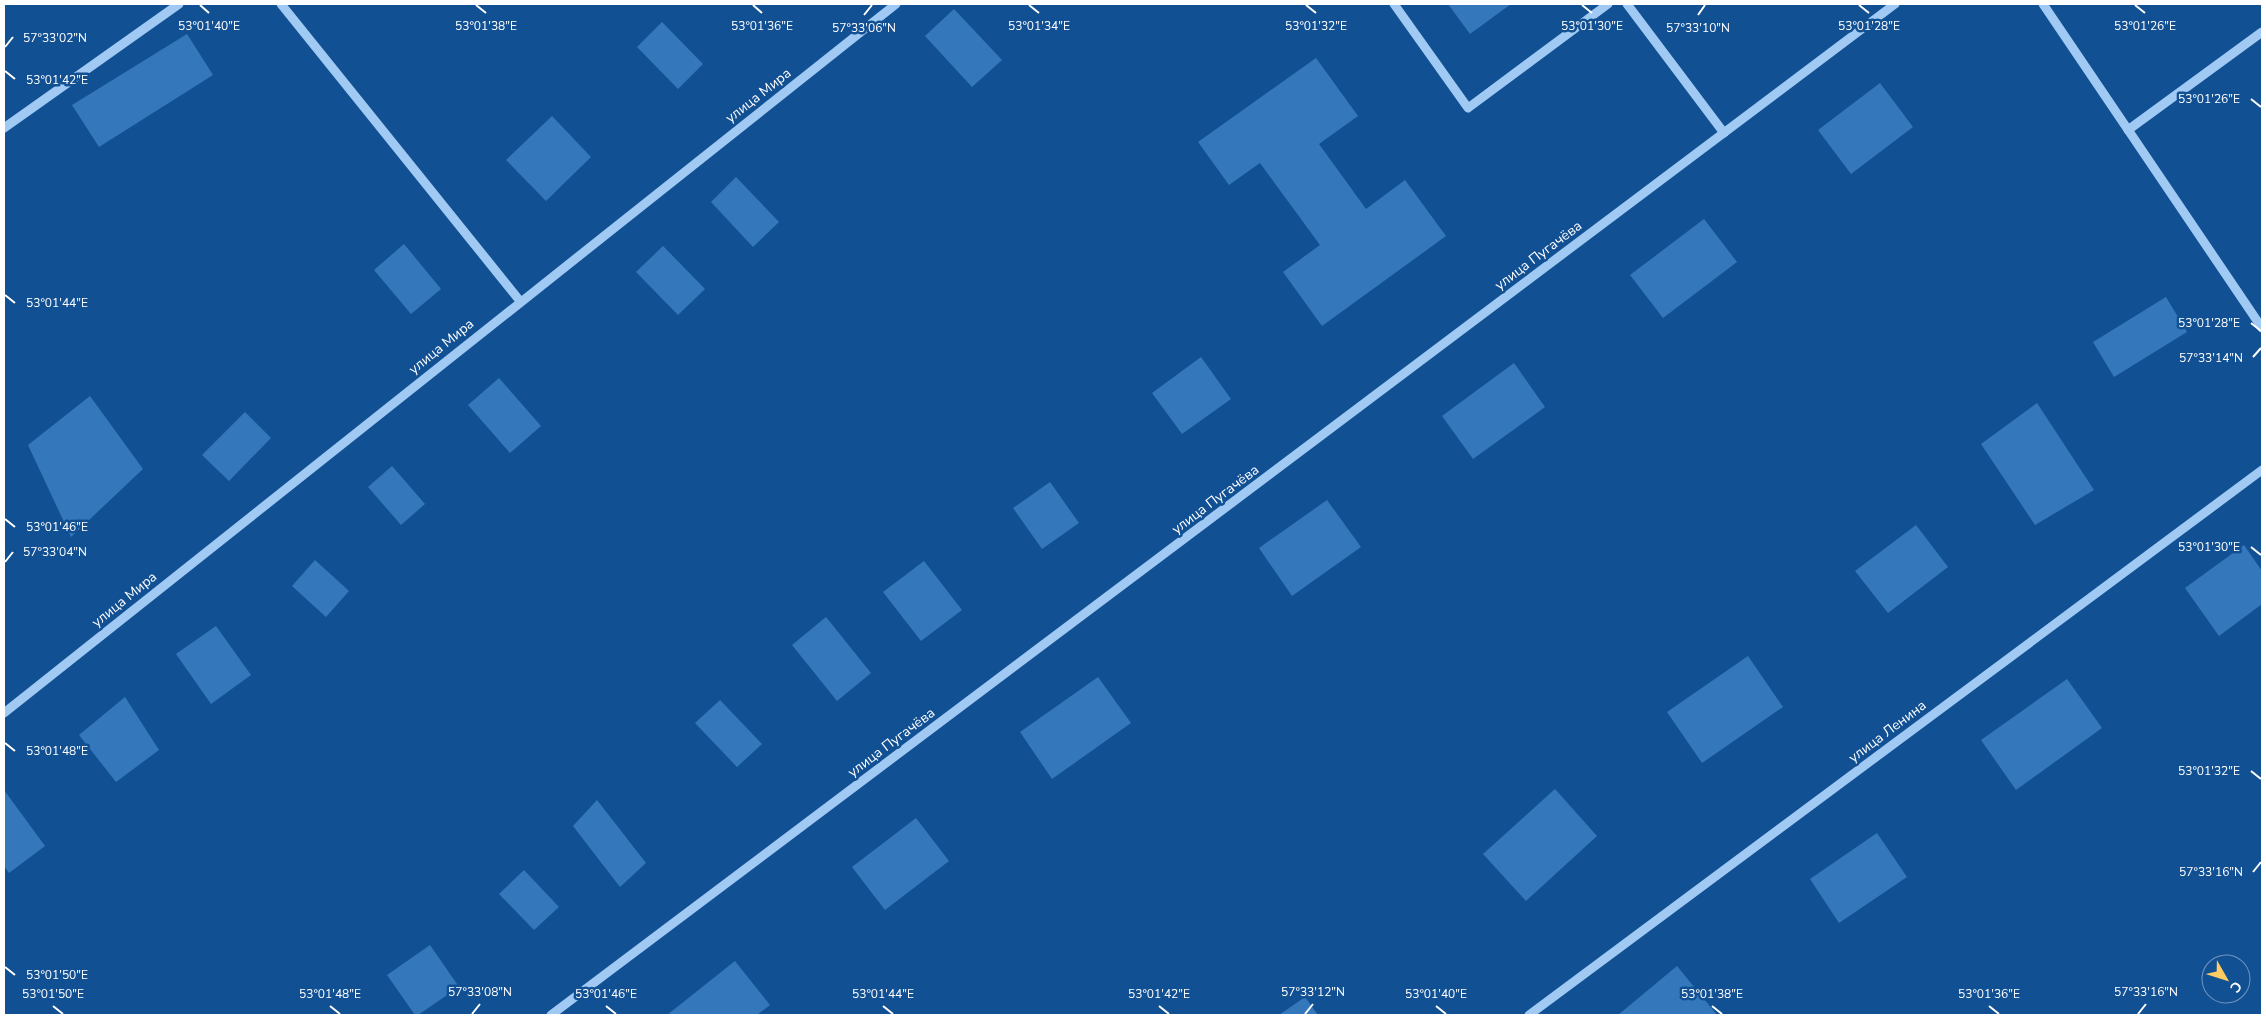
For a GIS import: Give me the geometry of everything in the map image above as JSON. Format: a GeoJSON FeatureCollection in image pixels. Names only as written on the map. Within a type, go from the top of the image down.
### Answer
{"type":"FeatureCollection","features":[{"type":"Feature","properties":{"kind":"street"},"geometry":{"type":"LineString","coordinates":[[4,128],[179,4]]}},
{"type":"Feature","properties":{"kind":"street"},"geometry":{"type":"LineString","coordinates":[[281,4],[520,301]]}},
{"type":"Feature","properties":{"kind":"street","name":"улица Мира"},"geometry":{"type":"LineString","coordinates":[[4,713],[896,4]]}},
{"type":"Feature","properties":{"kind":"street"},"geometry":{"type":"LineString","coordinates":[[1394,4],[1468,108],[1608,4]]}},
{"type":"Feature","properties":{"kind":"street"},"geometry":{"type":"LineString","coordinates":[[1627,4],[1724,133]]}},
{"type":"Feature","properties":{"kind":"street","name":"улица Пугачёва"},"geometry":{"type":"LineString","coordinates":[[551,1015],[1895,4]]}},
{"type":"Feature","properties":{"kind":"street"},"geometry":{"type":"LineString","coordinates":[[2043,4],[2262,328]]}},
{"type":"Feature","properties":{"kind":"street"},"geometry":{"type":"LineString","coordinates":[[2128,130],[2262,32]]}},
{"type":"Feature","properties":{"kind":"street","name":"улица Ленина"},"geometry":{"type":"LineString","coordinates":[[1529,1015],[2262,470]]}},
{"type":"Feature","properties":{"kind":"building"},"geometry":{"type":"Polygon","coordinates":[[[1448,4],[1511,4],[1470,34],[1448,4]]]}},
{"type":"Feature","properties":{"kind":"building"},"geometry":{"type":"Polygon","coordinates":[[[954,9],[1002,60],[972,87],[925,36],[954,9]]]}},
{"type":"Feature","properties":{"kind":"building"},"geometry":{"type":"Polygon","coordinates":[[[662,22],[703,64],[678,89],[637,47],[662,22]]]}},
{"type":"Feature","properties":{"kind":"building"},"geometry":{"type":"Polygon","coordinates":[[[187,34],[213,75],[99,147],[72,105],[187,34]]]}},
{"type":"Feature","properties":{"kind":"building"},"geometry":{"type":"Polygon","coordinates":[[[1316,58],[1358,116],[1319,144],[1366,209],[1405,180],[1446,236],[1322,326],[1283,272],[1320,245],[1260,163],[1229,185],[1198,142],[1316,58]]]}},
{"type":"Feature","properties":{"kind":"building"},"geometry":{"type":"Polygon","coordinates":[[[1880,83],[1913,127],[1851,174],[1818,130],[1880,83]]]}},
{"type":"Feature","properties":{"kind":"building"},"geometry":{"type":"Polygon","coordinates":[[[552,116],[591,157],[546,201],[506,160],[552,116]]]}},
{"type":"Feature","properties":{"kind":"building"},"geometry":{"type":"Polygon","coordinates":[[[736,177],[779,222],[753,247],[711,202],[736,177]]]}},
{"type":"Feature","properties":{"kind":"building"},"geometry":{"type":"Polygon","coordinates":[[[1704,219],[1737,262],[1663,318],[1630,275],[1704,219]]]}},
{"type":"Feature","properties":{"kind":"building"},"geometry":{"type":"Polygon","coordinates":[[[404,244],[441,289],[411,314],[374,270],[404,244]]]}},
{"type":"Feature","properties":{"kind":"building"},"geometry":{"type":"Polygon","coordinates":[[[663,246],[705,289],[678,315],[636,272],[663,246]]]}},
{"type":"Feature","properties":{"kind":"building"},"geometry":{"type":"Polygon","coordinates":[[[2166,297],[2187,332],[2114,377],[2093,342],[2166,297]]]}},
{"type":"Feature","properties":{"kind":"building"},"geometry":{"type":"Polygon","coordinates":[[[1201,357],[1231,399],[1182,434],[1152,393],[1201,357]]]}},
{"type":"Feature","properties":{"kind":"building"},"geometry":{"type":"Polygon","coordinates":[[[1514,363],[1545,407],[1473,459],[1442,416],[1514,363]]]}},
{"type":"Feature","properties":{"kind":"building"},"geometry":{"type":"Polygon","coordinates":[[[499,378],[541,426],[510,453],[468,405],[499,378]]]}},
{"type":"Feature","properties":{"kind":"building"},"geometry":{"type":"Polygon","coordinates":[[[90,396],[143,469],[71,537],[28,445],[90,396]]]}},
{"type":"Feature","properties":{"kind":"building"},"geometry":{"type":"Polygon","coordinates":[[[2037,403],[2094,490],[2035,525],[1981,444],[2037,403]]]}},
{"type":"Feature","properties":{"kind":"building"},"geometry":{"type":"Polygon","coordinates":[[[245,412],[271,438],[229,481],[202,455],[245,412]]]}},
{"type":"Feature","properties":{"kind":"building"},"geometry":{"type":"Polygon","coordinates":[[[392,466],[425,504],[401,525],[368,487],[392,466]]]}},
{"type":"Feature","properties":{"kind":"building"},"geometry":{"type":"Polygon","coordinates":[[[1050,482],[1079,523],[1042,549],[1013,508],[1050,482]]]}},
{"type":"Feature","properties":{"kind":"building"},"geometry":{"type":"Polygon","coordinates":[[[1327,500],[1361,547],[1292,596],[1259,548],[1327,500]]]}},
{"type":"Feature","properties":{"kind":"building"},"geometry":{"type":"Polygon","coordinates":[[[1916,525],[1948,567],[1888,613],[1855,571],[1916,525]]]}},
{"type":"Feature","properties":{"kind":"building"},"geometry":{"type":"Polygon","coordinates":[[[2244,545],[2262,571],[2262,604],[2219,636],[2185,588],[2244,545]]]}},
{"type":"Feature","properties":{"kind":"building"},"geometry":{"type":"Polygon","coordinates":[[[315,560],[349,591],[326,617],[292,586],[315,560]]]}},
{"type":"Feature","properties":{"kind":"building"},"geometry":{"type":"Polygon","coordinates":[[[924,561],[962,610],[921,641],[883,592],[924,561]]]}},
{"type":"Feature","properties":{"kind":"building"},"geometry":{"type":"Polygon","coordinates":[[[826,617],[871,673],[837,701],[792,645],[826,617]]]}},
{"type":"Feature","properties":{"kind":"building"},"geometry":{"type":"Polygon","coordinates":[[[216,626],[251,675],[211,704],[176,654],[216,626]]]}},
{"type":"Feature","properties":{"kind":"building"},"geometry":{"type":"Polygon","coordinates":[[[1748,656],[1783,707],[1702,763],[1667,712],[1748,656]]]}},
{"type":"Feature","properties":{"kind":"building"},"geometry":{"type":"Polygon","coordinates":[[[1098,677],[1131,723],[1052,779],[1020,732],[1098,677]]]}},
{"type":"Feature","properties":{"kind":"building"},"geometry":{"type":"Polygon","coordinates":[[[2067,679],[2102,728],[2016,790],[1981,740],[2067,679]]]}},
{"type":"Feature","properties":{"kind":"building"},"geometry":{"type":"Polygon","coordinates":[[[125,697],[159,750],[116,782],[79,735],[125,697]]]}},
{"type":"Feature","properties":{"kind":"building"},"geometry":{"type":"Polygon","coordinates":[[[720,700],[762,744],[737,767],[695,723],[720,700]]]}},
{"type":"Feature","properties":{"kind":"building"},"geometry":{"type":"Polygon","coordinates":[[[1555,789],[1597,836],[1526,901],[1483,854],[1555,789]]]}},
{"type":"Feature","properties":{"kind":"building"},"geometry":{"type":"Polygon","coordinates":[[[4,790],[45,846],[9,873],[4,866],[4,790]]]}},
{"type":"Feature","properties":{"kind":"building"},"geometry":{"type":"Polygon","coordinates":[[[597,800],[646,863],[620,887],[573,826],[597,800]]]}},
{"type":"Feature","properties":{"kind":"building"},"geometry":{"type":"Polygon","coordinates":[[[916,818],[949,861],[885,910],[852,867],[916,818]]]}},
{"type":"Feature","properties":{"kind":"building"},"geometry":{"type":"Polygon","coordinates":[[[1877,833],[1907,877],[1839,923],[1810,879],[1877,833]]]}},
{"type":"Feature","properties":{"kind":"building"},"geometry":{"type":"Polygon","coordinates":[[[524,870],[559,907],[534,930],[499,894],[524,870]]]}},
{"type":"Feature","properties":{"kind":"building"},"geometry":{"type":"Polygon","coordinates":[[[430,945],[459,987],[418,1015],[415,1015],[387,975],[430,945]]]}},
{"type":"Feature","properties":{"kind":"building"},"geometry":{"type":"Polygon","coordinates":[[[735,961],[770,1005],[757,1015],[667,1015],[735,961]]]}},
{"type":"Feature","properties":{"kind":"building"},"geometry":{"type":"Polygon","coordinates":[[[1677,966],[1717,1015],[1618,1015],[1677,966]]]}},
{"type":"Feature","properties":{"kind":"building"},"geometry":{"type":"Polygon","coordinates":[[[1305,997],[1318,1015],[1279,1015],[1305,997]]]}}]}
